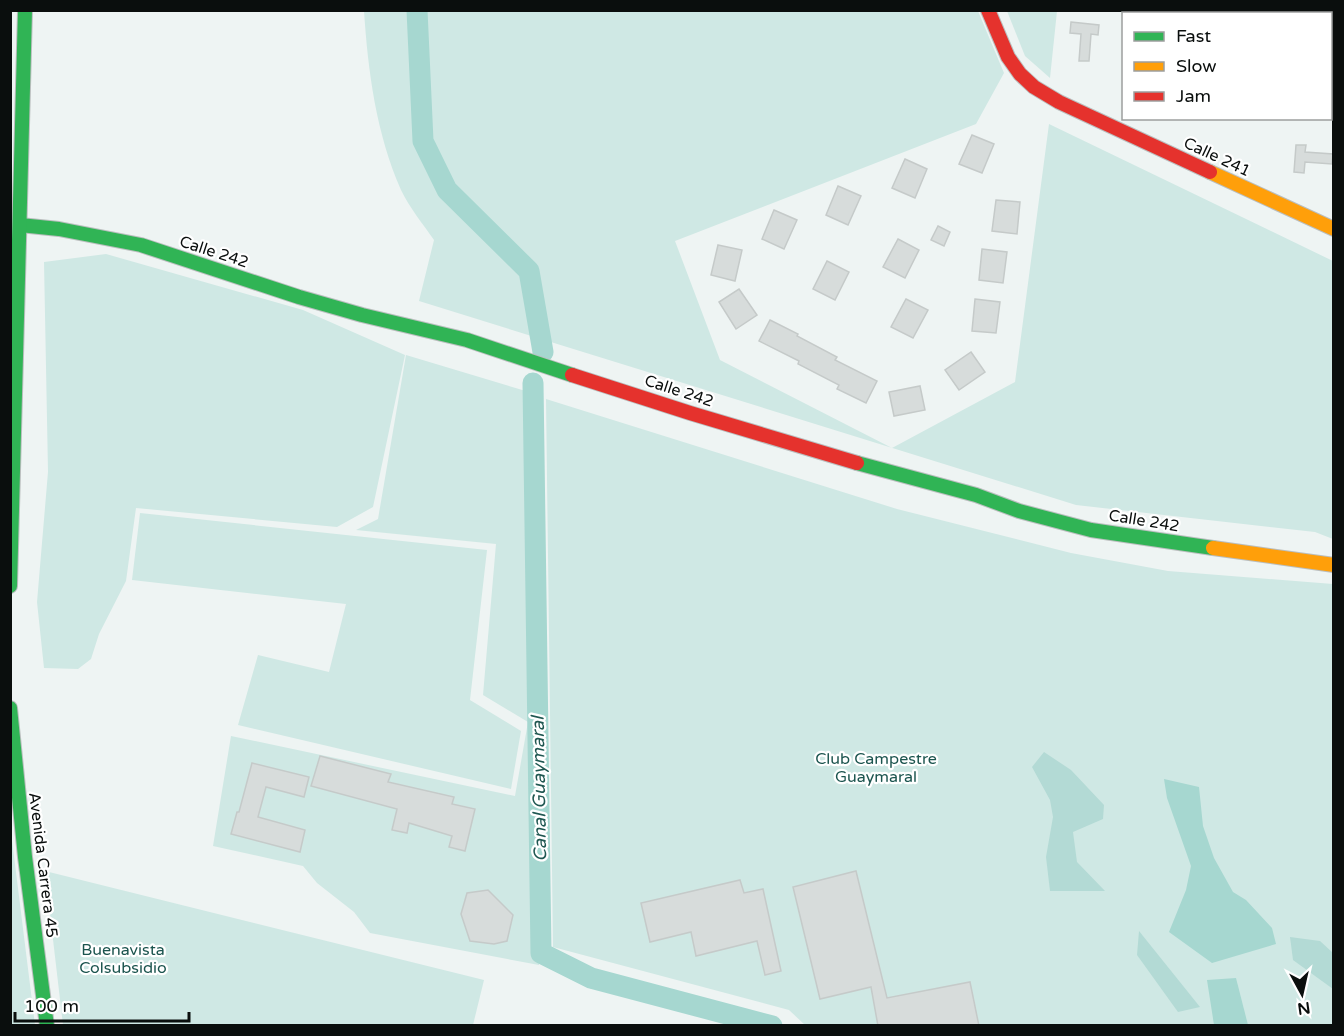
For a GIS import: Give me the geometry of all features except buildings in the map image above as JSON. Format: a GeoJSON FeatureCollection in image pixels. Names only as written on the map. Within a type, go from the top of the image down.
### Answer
{"type":"FeatureCollection","features":[{"type":"Feature","properties":{"kind":"main road"},"geometry":{"type":"LineString","coordinates":[[10,586],[25,10]]}},
{"type":"Feature","properties":{"kind":"main road","name":"Calle 241"},"geometry":{"type":"LineString","coordinates":[[988,10],[1003,49],[1014,68],[1027,81],[1059,102],[1334,229]]}},
{"type":"Feature","properties":{"kind":"main road","name":"Calle 242"},"geometry":{"type":"LineString","coordinates":[[20,225],[58,229],[141,244],[299,297],[362,315],[467,340],[690,413],[976,495],[1019,511],[1081,527],[1334,565]]}},
{"type":"Feature","properties":{"kind":"main road","name":"Avenida Carrera 45"},"geometry":{"type":"LineString","coordinates":[[10,708],[25,857],[47,1026]]}},
{"type":"Feature","properties":{"kind":"green space"},"geometry":{"type":"Polygon","coordinates":[[[364,11],[978,11],[1004,73],[976,124],[675,241],[720,360],[891,448],[419,301],[434,240],[404,196],[385,146],[371,79],[364,11]]]}},
{"type":"Feature","properties":{"kind":"green space"},"geometry":{"type":"Polygon","coordinates":[[[1007,11],[1057,11],[1050,78],[1025,56],[1007,11]]]}},
{"type":"Feature","properties":{"kind":"green space"},"geometry":{"type":"Polygon","coordinates":[[[1049,124],[1333,261],[1333,539],[1315,532],[1076,505],[892,448],[1015,382],[1049,124]]]}},
{"type":"Feature","properties":{"kind":"green space"},"geometry":{"type":"Polygon","coordinates":[[[106,254],[303,310],[405,355],[373,507],[337,527],[136,508],[126,581],[99,634],[91,659],[78,669],[44,668],[37,602],[48,472],[44,262],[106,254]]]}},
{"type":"Feature","properties":{"kind":"green space"},"geometry":{"type":"Polygon","coordinates":[[[406,355],[539,395],[539,965],[370,933],[354,912],[317,883],[303,866],[213,846],[231,736],[515,796],[528,722],[483,695],[496,544],[356,530],[378,519],[406,355]]]}},
{"type":"Feature","properties":{"kind":"green space","name":"Club Campestre Guaymaral"},"geometry":{"type":"Polygon","coordinates":[[[546,399],[897,509],[1071,553],[1168,571],[1333,584],[1333,1025],[805,1025],[789,1010],[553,947],[546,399]]]}},
{"type":"Feature","properties":{"kind":"green space"},"geometry":{"type":"Polygon","coordinates":[[[140,513],[487,550],[470,700],[521,731],[511,789],[238,725],[258,655],[329,672],[346,604],[132,580],[140,513]]]}},
{"type":"Feature","properties":{"kind":"green space"},"geometry":{"type":"Polygon","coordinates":[[[11,832],[35,1025],[11,1025],[11,832]]]}},
{"type":"Feature","properties":{"kind":"green space","name":"Buenavista Colsubsidio"},"geometry":{"type":"Polygon","coordinates":[[[45,871],[484,980],[473,1025],[63,1025],[45,871]]]}},
{"type":"Feature","properties":{"kind":"shaded area"},"geometry":{"type":"Polygon","coordinates":[[[1044,752],[1071,770],[1104,805],[1103,819],[1073,832],[1077,862],[1105,891],[1050,891],[1046,857],[1053,817],[1050,800],[1032,767],[1044,752]]]}},
{"type":"Feature","properties":{"kind":"shaded area"},"geometry":{"type":"Polygon","coordinates":[[[1164,779],[1199,787],[1203,826],[1214,858],[1233,892],[1246,900],[1272,928],[1276,944],[1212,963],[1169,932],[1186,890],[1191,866],[1167,798],[1164,779]]]}},
{"type":"Feature","properties":{"kind":"shaded area"},"geometry":{"type":"Polygon","coordinates":[[[1139,931],[1200,1007],[1178,1012],[1137,955],[1139,931]]]}},
{"type":"Feature","properties":{"kind":"shaded area"},"geometry":{"type":"Polygon","coordinates":[[[1290,937],[1320,941],[1333,953],[1333,989],[1293,960],[1290,937]]]}},
{"type":"Feature","properties":{"kind":"shaded area"},"geometry":{"type":"Polygon","coordinates":[[[1236,978],[1248,1025],[1214,1025],[1207,980],[1236,978]]]}},
{"type":"Feature","properties":{"kind":"waterway","name":"Canal Guaymaral"},"geometry":{"type":"LineString","coordinates":[[417,10],[423,141],[447,190],[529,271],[543,352]]}},
{"type":"Feature","properties":{"kind":"waterway","name":"Canal Guaymaral"},"geometry":{"type":"LineString","coordinates":[[533,383],[541,953],[591,978],[772,1026]]}},
{"type":"Feature","properties":{"kind":"traffic: fast"},"geometry":{"type":"LineString","coordinates":[[10,586],[25,10]]}},
{"type":"Feature","properties":{"kind":"traffic: fast"},"geometry":{"type":"LineString","coordinates":[[20,225],[59,229],[141,245],[299,297],[362,315],[467,340],[572,375]]}},
{"type":"Feature","properties":{"kind":"traffic: fast"},"geometry":{"type":"LineString","coordinates":[[857,463],[976,495],[1019,511],[1091,530],[1213,548]]}},
{"type":"Feature","properties":{"kind":"traffic: fast"},"geometry":{"type":"LineString","coordinates":[[10,708],[25,857],[47,1026]]}},
{"type":"Feature","properties":{"kind":"traffic: slow"},"geometry":{"type":"LineString","coordinates":[[1210,172],[1334,229]]}},
{"type":"Feature","properties":{"kind":"traffic: slow"},"geometry":{"type":"LineString","coordinates":[[1213,548],[1334,565]]}},
{"type":"Feature","properties":{"kind":"traffic: jam"},"geometry":{"type":"LineString","coordinates":[[988,10],[1008,57],[1020,74],[1034,87],[1059,102],[1210,172]]}},
{"type":"Feature","properties":{"kind":"traffic: jam"},"geometry":{"type":"LineString","coordinates":[[572,375],[857,463]]}}]}
